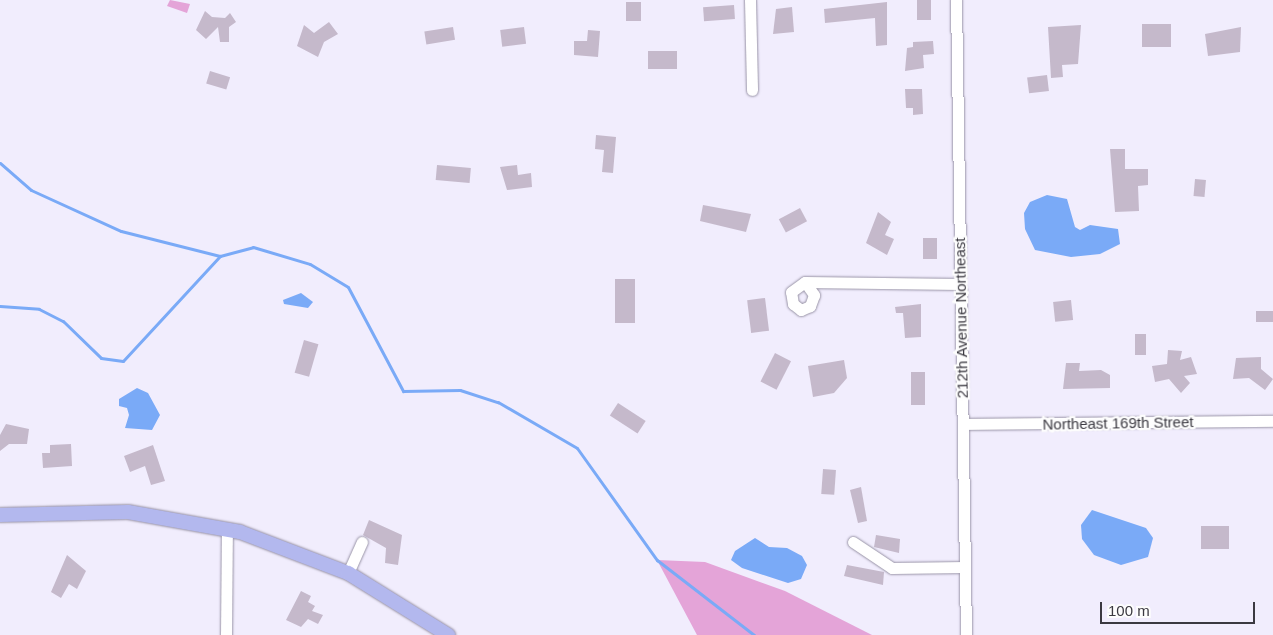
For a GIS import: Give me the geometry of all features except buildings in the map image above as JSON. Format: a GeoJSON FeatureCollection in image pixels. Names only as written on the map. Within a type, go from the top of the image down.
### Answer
{"type":"FeatureCollection","features":[{"type":"Feature","properties":{"kind":"main road"},"geometry":{"type":"LineString","coordinates":[[0,515],[120,511],[227,528],[348,573],[448,635]]}},
{"type":"Feature","properties":{"kind":"street"},"geometry":{"type":"LineString","coordinates":[[750,0],[752,90]]}},
{"type":"Feature","properties":{"kind":"street","name":"212th Avenue Northeast"},"geometry":{"type":"LineString","coordinates":[[956,0],[966,635]]}},
{"type":"Feature","properties":{"kind":"street"},"geometry":{"type":"LineString","coordinates":[[805,282],[960,284]]}},
{"type":"Feature","properties":{"kind":"street","name":"Northeast 169th Street"},"geometry":{"type":"LineString","coordinates":[[963,424],[1273,421]]}},
{"type":"Feature","properties":{"kind":"street"},"geometry":{"type":"LineString","coordinates":[[226,635],[227,528]]}},
{"type":"Feature","properties":{"kind":"street"},"geometry":{"type":"LineString","coordinates":[[348,573],[362,542]]}},
{"type":"Feature","properties":{"kind":"street"},"geometry":{"type":"LineString","coordinates":[[853,542],[892,568],[965,567]]}},
{"type":"Feature","properties":{"kind":"shaded area"},"geometry":{"type":"Polygon","coordinates":[[[170,0],[190,4],[187,13],[167,6],[170,0]]]}},
{"type":"Feature","properties":{"kind":"shaded area"},"geometry":{"type":"Polygon","coordinates":[[[657,560],[705,562],[785,591],[872,635],[697,635],[657,560]]]}},
{"type":"Feature","properties":{"kind":"water"},"geometry":{"type":"Polygon","coordinates":[[[1047,195],[1067,199],[1075,227],[1080,230],[1090,225],[1118,229],[1120,244],[1100,254],[1071,257],[1035,250],[1025,229],[1024,213],[1030,202],[1047,195]]]}},
{"type":"Feature","properties":{"kind":"water"},"geometry":{"type":"Polygon","coordinates":[[[301,293],[313,302],[308,308],[284,304],[283,300],[301,293]]]}},
{"type":"Feature","properties":{"kind":"water"},"geometry":{"type":"Polygon","coordinates":[[[137,388],[148,393],[160,415],[152,430],[125,428],[129,415],[127,408],[119,406],[119,399],[137,388]]]}},
{"type":"Feature","properties":{"kind":"water"},"geometry":{"type":"Polygon","coordinates":[[[1092,510],[1146,528],[1153,538],[1148,557],[1121,565],[1094,555],[1082,539],[1081,525],[1092,510]]]}},
{"type":"Feature","properties":{"kind":"water"},"geometry":{"type":"Polygon","coordinates":[[[755,538],[769,547],[787,548],[802,556],[807,565],[801,579],[788,583],[742,568],[731,560],[735,551],[755,538]]]}},
{"type":"Feature","properties":{"kind":"waterway"},"geometry":{"type":"LineString","coordinates":[[0,163],[31,190],[121,231],[220,256],[253,247],[310,264],[348,287],[403,391],[460,390],[498,402],[577,448],[657,560],[754,635]]}},
{"type":"Feature","properties":{"kind":"waterway"},"geometry":{"type":"LineString","coordinates":[[0,306],[39,309],[63,321],[101,358],[123,361],[220,256]]}}]}
